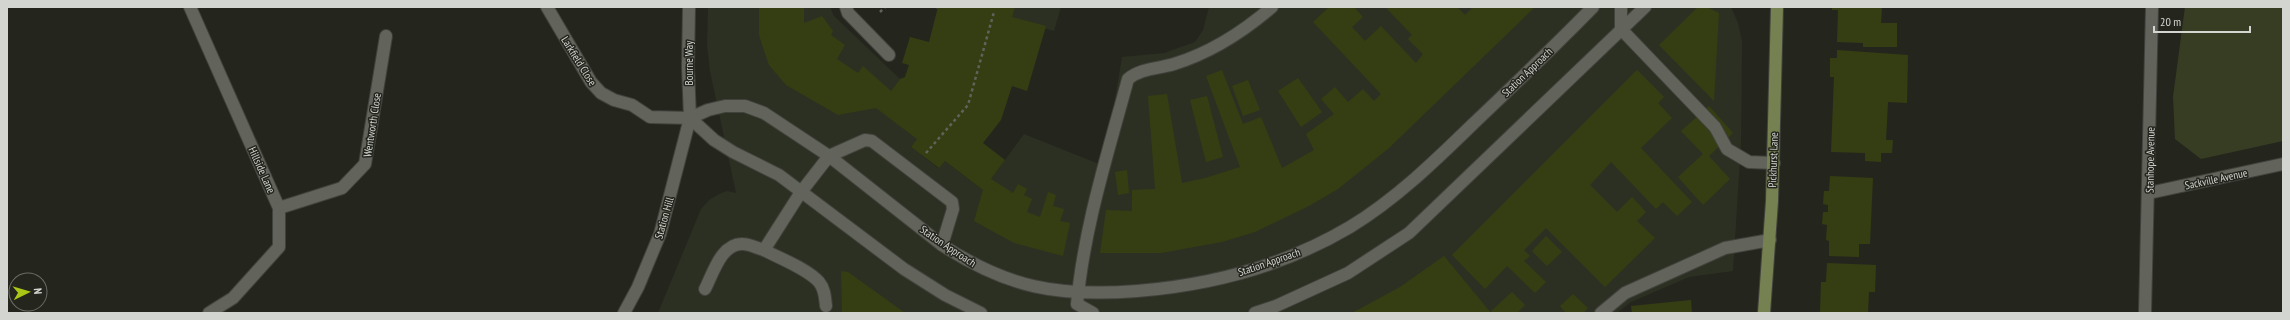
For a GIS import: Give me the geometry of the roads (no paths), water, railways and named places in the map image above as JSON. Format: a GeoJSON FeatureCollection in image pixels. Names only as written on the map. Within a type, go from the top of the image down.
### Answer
{"type":"FeatureCollection","features":[{"type":"Feature","properties":{"kind":"main road","name":"Pickhurst Lane"},"geometry":{"type":"LineString","coordinates":[[1764,313],[1774,163],[1777,7]]}},
{"type":"Feature","properties":{"kind":"street","name":"Hillside Lane"},"geometry":{"type":"LineString","coordinates":[[190,7],[279,208],[279,247],[233,298],[208,313]]}},
{"type":"Feature","properties":{"kind":"street","name":"Larkfield Close"},"geometry":{"type":"LineString","coordinates":[[547,7],[591,82],[601,93],[614,100],[632,105],[650,117],[690,118]]}},
{"type":"Feature","properties":{"kind":"street","name":"Bourne Way"},"geometry":{"type":"LineString","coordinates":[[690,7],[688,67],[690,118]]}},
{"type":"Feature","properties":{"kind":"street"},"geometry":{"type":"LineString","coordinates":[[846,7],[848,13],[889,55]]}},
{"type":"Feature","properties":{"kind":"street"},"geometry":{"type":"LineString","coordinates":[[1092,313],[1077,304],[1078,292],[1084,254],[1104,166],[1128,79],[1136,72],[1174,64],[1204,52],[1232,37],[1272,7]]}},
{"type":"Feature","properties":{"kind":"street","name":"Station Approach"},"geometry":{"type":"LineString","coordinates":[[690,118],[708,110],[725,106],[745,106],[782,123],[830,156],[942,245],[983,270],[1006,280],[1052,291],[1078,292],[1157,289],[1225,277],[1294,255],[1350,227],[1400,191],[1437,159],[1593,7]]}},
{"type":"Feature","properties":{"kind":"street"},"geometry":{"type":"LineString","coordinates":[[1621,7],[1621,29],[1715,127],[1727,149],[1749,162],[1774,163]]}},
{"type":"Feature","properties":{"kind":"street"},"geometry":{"type":"LineString","coordinates":[[1255,313],[1276,306],[1348,273],[1409,233],[1645,7]]}},
{"type":"Feature","properties":{"kind":"street","name":"Stanhope Avenue"},"geometry":{"type":"LineString","coordinates":[[2145,313],[2149,193],[2152,7]]}},
{"type":"Feature","properties":{"kind":"street","name":"Wentworth Close"},"geometry":{"type":"LineString","coordinates":[[279,208],[342,188],[365,164],[386,36]]}},
{"type":"Feature","properties":{"kind":"street"},"geometry":{"type":"LineString","coordinates":[[690,118],[714,140],[733,152],[779,175],[904,269],[945,295],[981,313]]}},
{"type":"Feature","properties":{"kind":"street","name":"Station Hill"},"geometry":{"type":"LineString","coordinates":[[624,313],[638,287],[660,234],[690,118]]}},
{"type":"Feature","properties":{"kind":"street"},"geometry":{"type":"LineString","coordinates":[[764,250],[802,192],[830,156],[865,140],[872,141],[952,202],[953,209],[942,245]]}},
{"type":"Feature","properties":{"kind":"street","name":"Sackville Avenue"},"geometry":{"type":"LineString","coordinates":[[2149,193],[2283,164]]}},
{"type":"Feature","properties":{"kind":"street"},"geometry":{"type":"LineString","coordinates":[[1601,313],[1625,293],[1725,248],[1770,240]]}},
{"type":"Feature","properties":{"kind":"street"},"geometry":{"type":"LineString","coordinates":[[705,289],[724,252],[734,245],[743,244],[764,250],[805,272],[819,282],[824,290],[826,306]]}}]}
